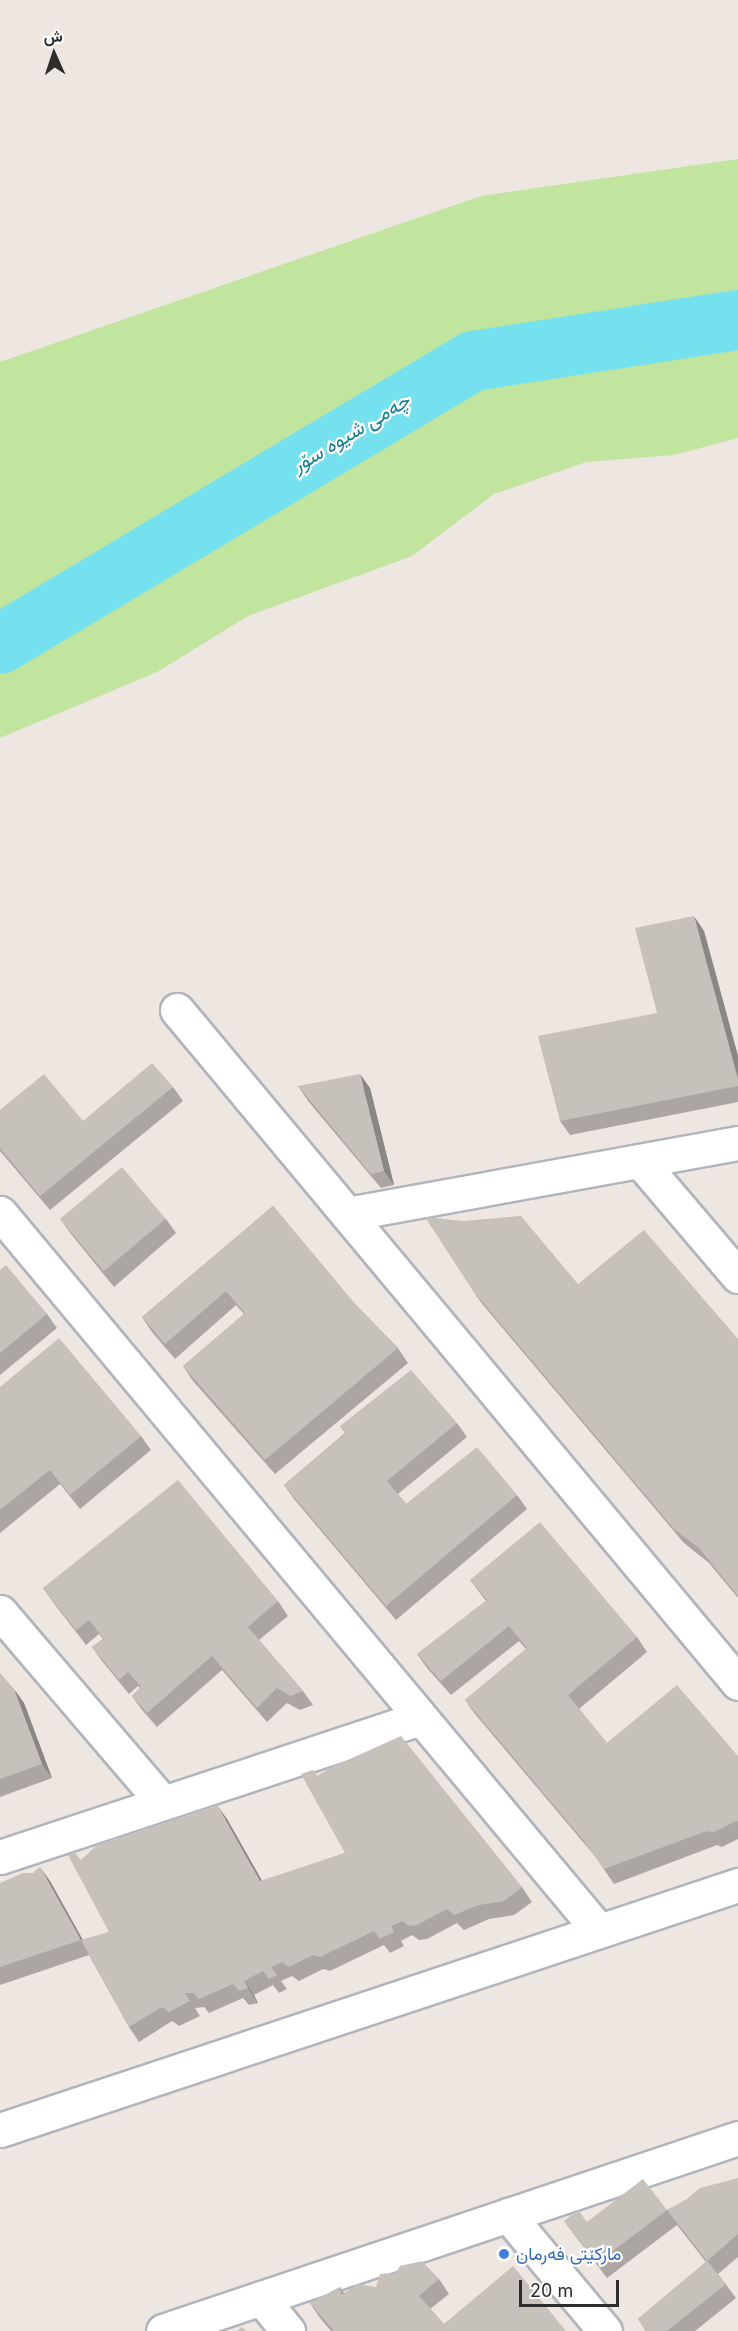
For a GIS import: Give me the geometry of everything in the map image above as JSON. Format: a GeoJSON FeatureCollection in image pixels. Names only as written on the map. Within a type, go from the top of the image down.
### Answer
{"type":"FeatureCollection","features":[{"type":"Feature","properties":{"kind":"street"},"geometry":{"type":"LineString","coordinates":[[177,1010],[738,1683]]}},
{"type":"Feature","properties":{"kind":"street"},"geometry":{"type":"LineString","coordinates":[[347,1214],[738,1143]]}},
{"type":"Feature","properties":{"kind":"street"},"geometry":{"type":"LineString","coordinates":[[640,1161],[738,1276]]}},
{"type":"Feature","properties":{"kind":"street"},"geometry":{"type":"LineString","coordinates":[[0,1214],[599,1931]]}},
{"type":"Feature","properties":{"kind":"street"},"geometry":{"type":"LineString","coordinates":[[0,1612],[163,1803]]}},
{"type":"Feature","properties":{"kind":"street"},"geometry":{"type":"LineString","coordinates":[[0,1857],[420,1718]]}},
{"type":"Feature","properties":{"kind":"street"},"geometry":{"type":"LineString","coordinates":[[0,2130],[738,1885]]}},
{"type":"Feature","properties":{"kind":"street"},"geometry":{"type":"LineString","coordinates":[[163,2331],[738,2138]]}},
{"type":"Feature","properties":{"kind":"street"},"geometry":{"type":"LineString","coordinates":[[508,2215],[605,2331]]}},
{"type":"Feature","properties":{"kind":"street"},"geometry":{"type":"LineString","coordinates":[[261,2298],[288,2331]]}},
{"type":"Feature","properties":{"kind":"green space"},"geometry":{"type":"Polygon","coordinates":[[[738,159],[738,438],[674,455],[586,462],[494,494],[412,556],[248,616],[157,672],[0,738],[0,362],[481,196],[738,159]]]}},
{"type":"Feature","properties":{"kind":"building"},"geometry":{"type":"Polygon","coordinates":[[[694,916],[738,1086],[560,1121],[538,1036],[657,1013],[635,928],[694,916]]]}},
{"type":"Feature","properties":{"kind":"building"},"geometry":{"type":"Polygon","coordinates":[[[152,1063],[173,1087],[40,1196],[0,1148],[0,1110],[44,1074],[83,1121],[152,1063]]]}},
{"type":"Feature","properties":{"kind":"building"},"geometry":{"type":"Polygon","coordinates":[[[360,1074],[384,1171],[371,1174],[298,1086],[360,1074]]]}},
{"type":"Feature","properties":{"kind":"building"},"geometry":{"type":"Polygon","coordinates":[[[122,1167],[166,1219],[104,1271],[60,1219],[122,1167]]]}},
{"type":"Feature","properties":{"kind":"building"},"geometry":{"type":"Polygon","coordinates":[[[273,1206],[354,1303],[398,1348],[265,1460],[183,1366],[245,1313],[226,1291],[165,1344],[142,1317],[273,1206]]]}},
{"type":"Feature","properties":{"kind":"building"},"geometry":{"type":"Polygon","coordinates":[[[521,1216],[578,1284],[644,1230],[738,1339],[738,1596],[699,1548],[674,1529],[473,1291],[425,1217],[463,1221],[521,1216]]]}},
{"type":"Feature","properties":{"kind":"building"},"geometry":{"type":"Polygon","coordinates":[[[6,1265],[47,1314],[0,1353],[0,1270],[6,1265]]]}},
{"type":"Feature","properties":{"kind":"building"},"geometry":{"type":"Polygon","coordinates":[[[59,1338],[141,1436],[70,1495],[50,1470],[0,1510],[0,1387],[59,1338]]]}},
{"type":"Feature","properties":{"kind":"building"},"geometry":{"type":"Polygon","coordinates":[[[411,1370],[457,1423],[387,1481],[406,1504],[477,1447],[517,1495],[386,1606],[284,1485],[346,1433],[340,1426],[411,1370]]]}},
{"type":"Feature","properties":{"kind":"building"},"geometry":{"type":"Polygon","coordinates":[[[178,1480],[278,1601],[248,1627],[303,1691],[290,1696],[277,1688],[257,1708],[212,1656],[147,1713],[132,1696],[141,1687],[128,1672],[119,1680],[92,1647],[104,1639],[89,1620],[76,1630],[43,1588],[178,1480]]]}},
{"type":"Feature","properties":{"kind":"building"},"geometry":{"type":"Polygon","coordinates":[[[540,1522],[637,1637],[568,1695],[607,1743],[677,1685],[738,1756],[738,1821],[712,1833],[707,1831],[604,1869],[584,1841],[465,1700],[527,1648],[509,1626],[441,1681],[417,1654],[487,1600],[470,1580],[540,1522]]]}},
{"type":"Feature","properties":{"kind":"building"},"geometry":{"type":"Polygon","coordinates":[[[0,1673],[14,1689],[42,1764],[0,1779],[0,1673]]]}},
{"type":"Feature","properties":{"kind":"building"},"geometry":{"type":"Polygon","coordinates":[[[401,1736],[522,1887],[504,1901],[479,1905],[454,1915],[447,1909],[417,1925],[409,1926],[402,1921],[391,1926],[394,1932],[380,1939],[374,1931],[320,1957],[313,1955],[289,1967],[282,1962],[271,1967],[277,1975],[269,1979],[263,1971],[244,1981],[248,1988],[239,1991],[233,1984],[199,1999],[194,1993],[185,1993],[190,2001],[169,2012],[162,2007],[129,2027],[81,1940],[109,1932],[68,1855],[74,1852],[81,1860],[97,1845],[217,1805],[260,1881],[345,1853],[301,1774],[313,1770],[317,1776],[401,1736]]]}},
{"type":"Feature","properties":{"kind":"building"},"geometry":{"type":"Polygon","coordinates":[[[40,1867],[81,1940],[0,1967],[0,1883],[23,1873],[33,1873],[40,1867]]]}},
{"type":"Feature","properties":{"kind":"building"},"geometry":{"type":"Polygon","coordinates":[[[738,2178],[738,2234],[707,2261],[667,2210],[687,2199],[700,2188],[738,2178]]]}},
{"type":"Feature","properties":{"kind":"building"},"geometry":{"type":"Polygon","coordinates":[[[643,2179],[667,2210],[597,2263],[564,2221],[578,2210],[587,2222],[643,2179]]]}},
{"type":"Feature","properties":{"kind":"building"},"geometry":{"type":"Polygon","coordinates":[[[422,2261],[439,2279],[419,2296],[444,2324],[513,2266],[566,2331],[334,2331],[310,2303],[340,2287],[341,2295],[358,2284],[376,2287],[380,2274],[396,2273],[400,2266],[422,2261]]]}},
{"type":"Feature","properties":{"kind":"building"},"geometry":{"type":"Polygon","coordinates":[[[707,2261],[726,2284],[667,2331],[647,2331],[638,2319],[707,2261]]]}},
{"type":"Feature","properties":{"kind":"waterway","name":"چەمی شیوە سۆر"},"geometry":{"type":"LineString","coordinates":[[0,644],[473,361],[738,320]]}},
{"type":"Feature","properties":{"kind":"place","name":"مارکێتی فەرمان"},"geometry":{"type":"Point","coordinates":[504,2254]}}]}
